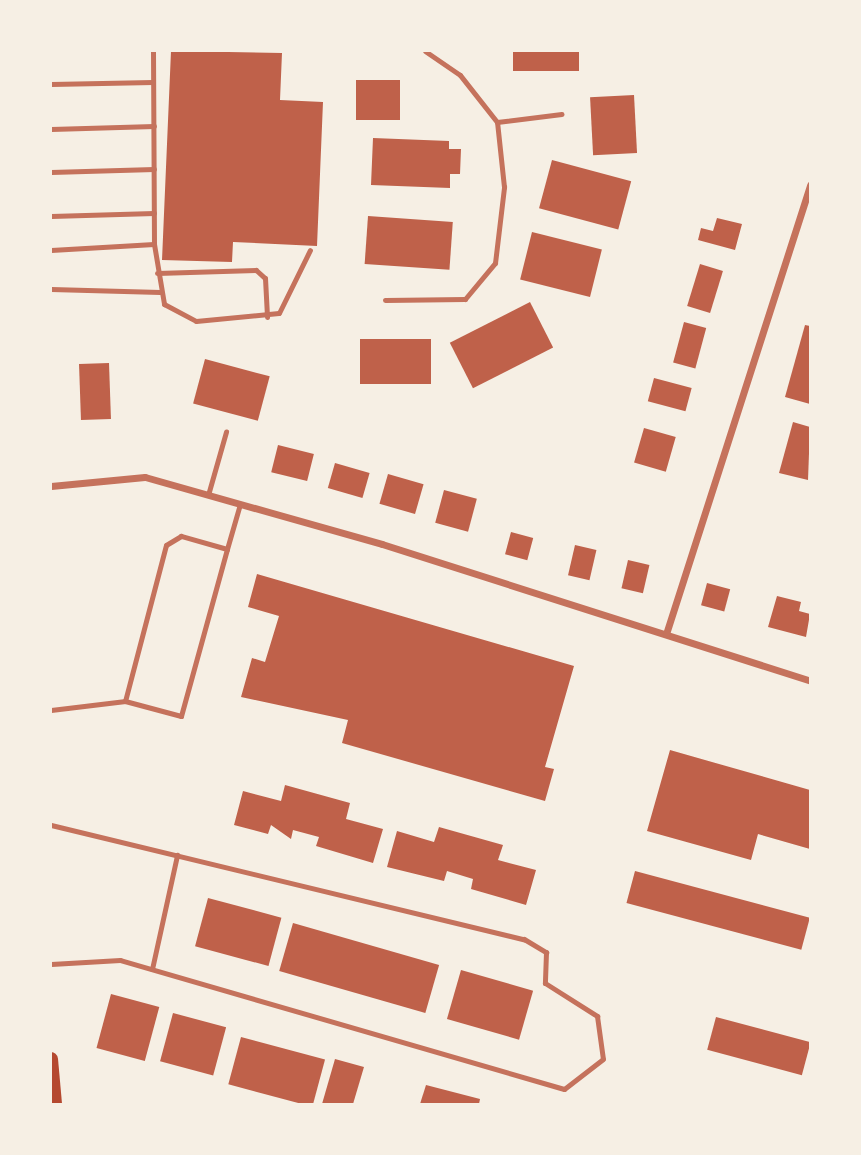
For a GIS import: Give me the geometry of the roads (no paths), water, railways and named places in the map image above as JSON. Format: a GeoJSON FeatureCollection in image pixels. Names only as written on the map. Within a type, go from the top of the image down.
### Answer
{"type":"FeatureCollection","features":[{"type":"Feature","properties":{"kind":"main road"},"geometry":{"type":"LineString","coordinates":[[51,1059],[55,1104]]}},
{"type":"Feature","properties":{"kind":"street"},"geometry":{"type":"LineString","coordinates":[[666,634],[810,185]]}},
{"type":"Feature","properties":{"kind":"street"},"geometry":{"type":"LineString","coordinates":[[51,486],[145,477],[666,634],[810,681]]}},
{"type":"Feature","properties":{"kind":"lane"},"geometry":{"type":"LineString","coordinates":[[153,51],[154,244],[160,292],[173,314],[196,321],[267,317],[279,313],[289,298],[310,250]]}},
{"type":"Feature","properties":{"kind":"lane"},"geometry":{"type":"LineString","coordinates":[[385,300],[465,299],[495,263],[504,187],[497,122],[460,75],[425,51]]}},
{"type":"Feature","properties":{"kind":"lane"},"geometry":{"type":"LineString","coordinates":[[51,84],[153,82]]}},
{"type":"Feature","properties":{"kind":"lane"},"geometry":{"type":"LineString","coordinates":[[497,122],[562,114]]}},
{"type":"Feature","properties":{"kind":"lane"},"geometry":{"type":"LineString","coordinates":[[51,129],[154,126]]}},
{"type":"Feature","properties":{"kind":"lane"},"geometry":{"type":"LineString","coordinates":[[51,172],[154,169]]}},
{"type":"Feature","properties":{"kind":"lane"},"geometry":{"type":"LineString","coordinates":[[51,216],[154,213]]}},
{"type":"Feature","properties":{"kind":"lane"},"geometry":{"type":"LineString","coordinates":[[51,250],[154,244]]}},
{"type":"Feature","properties":{"kind":"lane"},"geometry":{"type":"LineString","coordinates":[[157,273],[256,270],[265,278],[267,317]]}},
{"type":"Feature","properties":{"kind":"lane"},"geometry":{"type":"LineString","coordinates":[[51,289],[160,292]]}},
{"type":"Feature","properties":{"kind":"lane"},"geometry":{"type":"LineString","coordinates":[[208,495],[226,432]]}},
{"type":"Feature","properties":{"kind":"lane"},"geometry":{"type":"LineString","coordinates":[[51,710],[125,701],[181,716],[240,504]]}},
{"type":"Feature","properties":{"kind":"lane"},"geometry":{"type":"LineString","coordinates":[[125,701],[166,545],[181,537],[227,549]]}},
{"type":"Feature","properties":{"kind":"lane"},"geometry":{"type":"LineString","coordinates":[[51,825],[524,939],[546,952],[545,984],[597,1016],[603,1059],[564,1089],[120,960],[51,964]]}},
{"type":"Feature","properties":{"kind":"lane"},"geometry":{"type":"LineString","coordinates":[[152,970],[177,855]]}}]}
